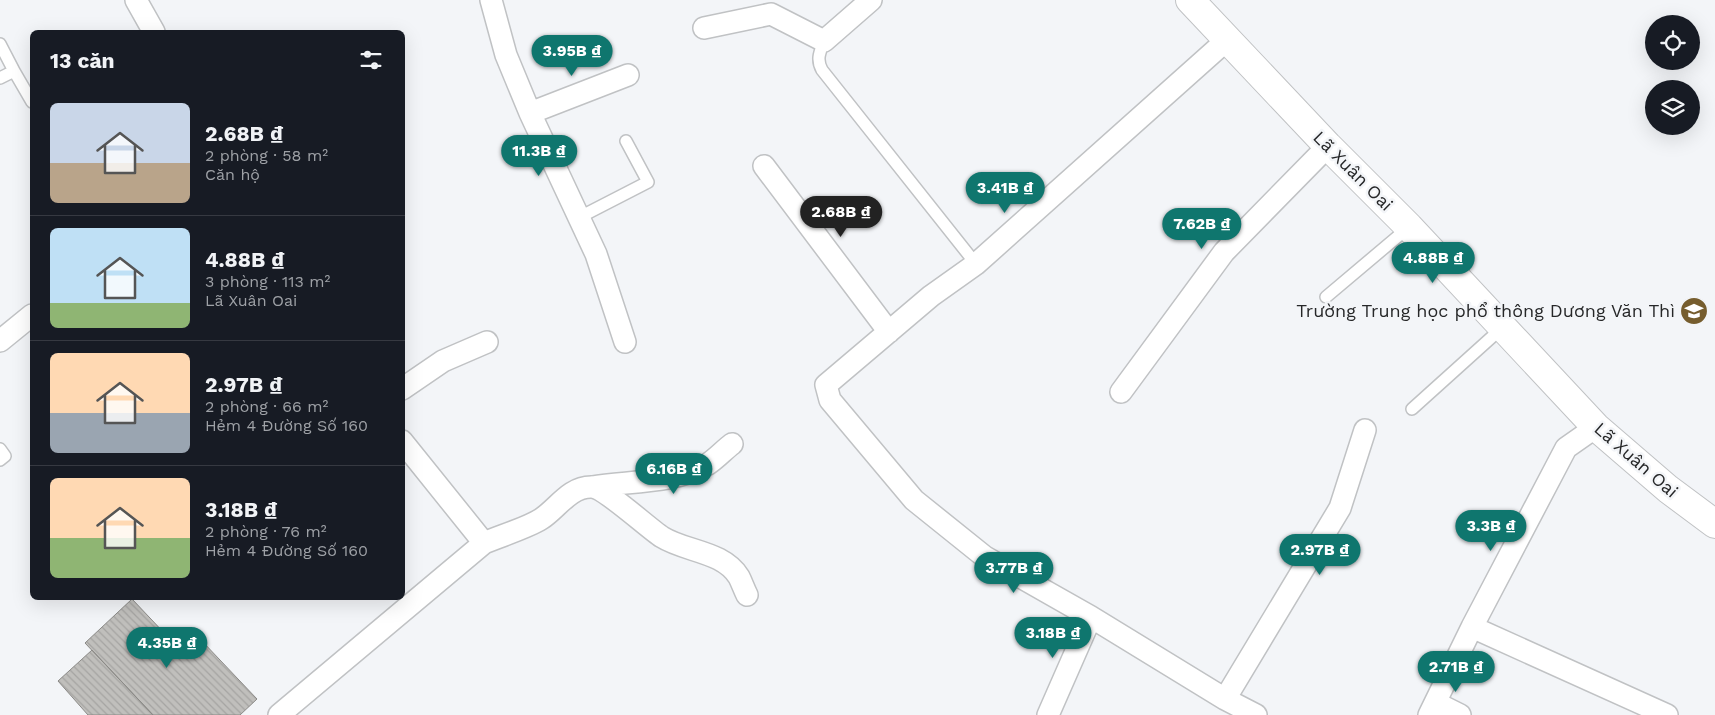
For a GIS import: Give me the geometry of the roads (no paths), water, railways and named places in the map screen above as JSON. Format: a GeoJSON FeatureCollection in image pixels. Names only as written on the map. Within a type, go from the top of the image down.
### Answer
{"type":"FeatureCollection","features":[{"type":"Feature","properties":{"kind":"main road","name":"Lã Xuân Oai"},"geometry":{"type":"LineString","coordinates":[[1190,0],[1328,146],[1409,226],[1596,427],[1668,489],[1715,524]]}},
{"type":"Feature","properties":{"kind":"street"},"geometry":{"type":"LineString","coordinates":[[136,0],[153,30]]}},
{"type":"Feature","properties":{"kind":"street"},"geometry":{"type":"LineString","coordinates":[[491,0],[506,55],[530,113],[596,254],[626,342]]}},
{"type":"Feature","properties":{"kind":"street"},"geometry":{"type":"LineString","coordinates":[[704,28],[770,14],[824,41],[871,0]]}},
{"type":"Feature","properties":{"kind":"street"},"geometry":{"type":"LineString","coordinates":[[1228,39],[976,264],[931,296],[826,386],[830,400],[914,500],[985,557],[1091,617],[1225,700],[1256,715]]}},
{"type":"Feature","properties":{"kind":"street"},"geometry":{"type":"LineString","coordinates":[[530,113],[628,75]]}},
{"type":"Feature","properties":{"kind":"street"},"geometry":{"type":"LineString","coordinates":[[1121,392],[1224,252],[1328,146]]}},
{"type":"Feature","properties":{"kind":"street"},"geometry":{"type":"LineString","coordinates":[[764,166],[889,332]]}},
{"type":"Feature","properties":{"kind":"street"},"geometry":{"type":"LineString","coordinates":[[0,342],[30,317]]}},
{"type":"Feature","properties":{"kind":"street"},"geometry":{"type":"LineString","coordinates":[[405,387],[443,361],[487,342]]}},
{"type":"Feature","properties":{"kind":"street"},"geometry":{"type":"LineString","coordinates":[[1460,715],[1432,709],[1472,627],[1566,448],[1596,427]]}},
{"type":"Feature","properties":{"kind":"street"},"geometry":{"type":"LineString","coordinates":[[1225,700],[1340,508],[1365,430]]}},
{"type":"Feature","properties":{"kind":"street"},"geometry":{"type":"LineString","coordinates":[[279,715],[484,543],[541,519],[577,490],[623,482],[660,479],[692,472],[710,463],[732,444]]}},
{"type":"Feature","properties":{"kind":"street"},"geometry":{"type":"LineString","coordinates":[[405,445],[484,543]]}},
{"type":"Feature","properties":{"kind":"street"},"geometry":{"type":"LineString","coordinates":[[592,487],[608,494],[663,538],[726,564],[738,577],[746,595]]}},
{"type":"Feature","properties":{"kind":"street"},"geometry":{"type":"LineString","coordinates":[[1048,715],[1091,617]]}},
{"type":"Feature","properties":{"kind":"street"},"geometry":{"type":"LineString","coordinates":[[1472,627],[1667,715]]}},
{"type":"Feature","properties":{"kind":"lane"},"geometry":{"type":"LineString","coordinates":[[824,41],[818,57],[822,70],[976,264]]}},
{"type":"Feature","properties":{"kind":"lane"},"geometry":{"type":"LineString","coordinates":[[0,44],[30,99]]}},
{"type":"Feature","properties":{"kind":"lane"},"geometry":{"type":"LineString","coordinates":[[0,78],[14,71]]}},
{"type":"Feature","properties":{"kind":"lane"},"geometry":{"type":"LineString","coordinates":[[578,218],[648,182],[626,141]]}},
{"type":"Feature","properties":{"kind":"lane"},"geometry":{"type":"LineString","coordinates":[[1326,297],[1409,226]]}},
{"type":"Feature","properties":{"kind":"lane"},"geometry":{"type":"LineString","coordinates":[[1412,409],[1503,327]]}},
{"type":"Feature","properties":{"kind":"lane"},"geometry":{"type":"LineString","coordinates":[[0,449],[5,456],[0,460]]}},
{"type":"Feature","properties":{"kind":"place","name":"Trường Trung học phổ thông Dương Văn Thì"},"geometry":{"type":"Point","coordinates":[1694,311]}}]}
